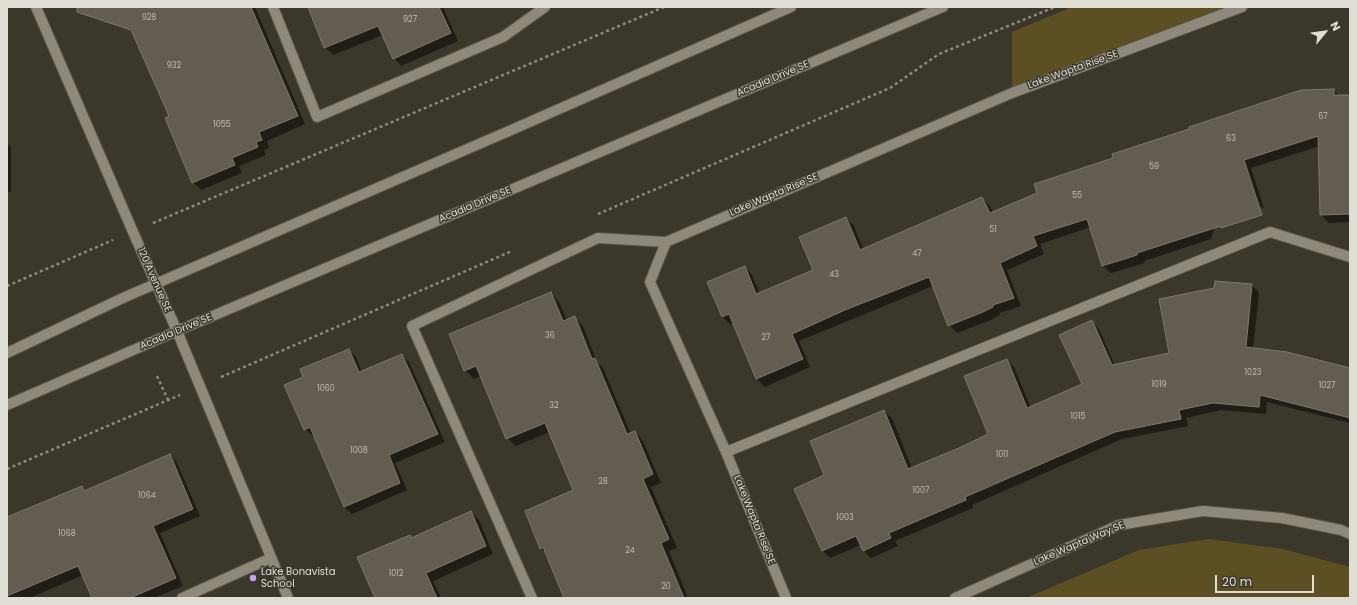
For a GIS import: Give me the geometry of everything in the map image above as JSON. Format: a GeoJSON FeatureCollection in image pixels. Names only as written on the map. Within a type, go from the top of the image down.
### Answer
{"type":"FeatureCollection","features":[{"type":"Feature","properties":{"kind":"street","name":"120 Avenue SE"},"geometry":{"type":"LineString","coordinates":[[36,7],[177,331],[288,598]]}},
{"type":"Feature","properties":{"kind":"street"},"geometry":{"type":"LineString","coordinates":[[273,7],[317,117],[503,37],[544,7]]}},
{"type":"Feature","properties":{"kind":"street"},"geometry":{"type":"LineString","coordinates":[[7,353],[124,297],[502,134],[791,7]]}},
{"type":"Feature","properties":{"kind":"street","name":"Acadia Drive SE"},"geometry":{"type":"LineString","coordinates":[[7,405],[177,331],[943,7]]}},
{"type":"Feature","properties":{"kind":"street","name":"Lake Wapta Rise SE"},"geometry":{"type":"LineString","coordinates":[[786,598],[726,452],[650,282],[666,242],[1012,93],[1242,7]]}},
{"type":"Feature","properties":{"kind":"street"},"geometry":{"type":"LineString","coordinates":[[726,452],[1270,232],[1350,257]]}},
{"type":"Feature","properties":{"kind":"street"},"geometry":{"type":"LineString","coordinates":[[532,598],[412,326],[598,238],[666,242]]}},
{"type":"Feature","properties":{"kind":"street","name":"Lake Wapta Way SE"},"geometry":{"type":"LineString","coordinates":[[955,598],[1120,525],[1203,510],[1282,518],[1341,530],[1350,534]]}},
{"type":"Feature","properties":{"kind":"street"},"geometry":{"type":"LineString","coordinates":[[182,598],[271,558]]}},
{"type":"Feature","properties":{"kind":"path"},"geometry":{"type":"LineString","coordinates":[[7,286],[664,7]]}},
{"type":"Feature","properties":{"kind":"path"},"geometry":{"type":"LineString","coordinates":[[592,217],[890,88],[939,54],[1055,7]]}},
{"type":"Feature","properties":{"kind":"path"},"geometry":{"type":"LineString","coordinates":[[7,469],[519,248]]}},
{"type":"Feature","properties":{"kind":"path"},"geometry":{"type":"LineString","coordinates":[[157,376],[168,400]]}},
{"type":"Feature","properties":{"kind":"shaded area"},"geometry":{"type":"Polygon","coordinates":[[[1072,7],[1242,7],[1012,93],[1012,32],[1072,7]]]}},
{"type":"Feature","properties":{"kind":"shaded area"},"geometry":{"type":"Polygon","coordinates":[[[1208,539],[1283,549],[1350,567],[1350,598],[1026,598],[1139,550],[1208,539]]]}},
{"type":"Feature","properties":{"kind":"building"},"geometry":{"type":"Polygon","coordinates":[[[77,7],[251,7],[298,116],[259,132],[262,140],[256,142],[258,147],[232,158],[235,165],[192,183],[165,118],[169,116],[131,30],[77,12],[77,7]]]}},
{"type":"Feature","properties":{"kind":"building"},"geometry":{"type":"Polygon","coordinates":[[[308,7],[439,7],[451,33],[393,59],[378,26],[324,48],[308,7]]]}},
{"type":"Feature","properties":{"kind":"building"},"geometry":{"type":"Polygon","coordinates":[[[1334,89],[1334,95],[1350,95],[1350,214],[1320,215],[1318,136],[1244,160],[1262,215],[1221,228],[1221,226],[1102,266],[1087,219],[1033,236],[1037,246],[1000,263],[1014,298],[993,305],[993,307],[983,312],[948,326],[929,277],[845,310],[792,334],[803,359],[756,379],[729,314],[722,317],[707,282],[745,266],[756,294],[813,270],[799,237],[846,217],[860,250],[982,197],[990,213],[1037,193],[1034,184],[1113,158],[1112,154],[1301,90],[1334,89]]]}},
{"type":"Feature","properties":{"kind":"building"},"geometry":{"type":"Polygon","coordinates":[[[1215,281],[1252,284],[1246,347],[1287,352],[1350,368],[1350,418],[1260,395],[1259,407],[1213,403],[1179,410],[1181,419],[1115,432],[965,497],[966,500],[889,533],[891,538],[863,551],[856,536],[822,551],[794,489],[824,475],[810,441],[884,410],[908,469],[959,448],[988,434],[964,376],[1007,359],[1027,408],[1082,384],[1059,335],[1092,320],[1112,365],[1169,353],[1159,299],[1214,288],[1215,281]]]}},
{"type":"Feature","properties":{"kind":"building"},"geometry":{"type":"Polygon","coordinates":[[[551,292],[563,321],[575,316],[592,359],[595,358],[627,434],[635,431],[653,474],[643,479],[669,539],[661,543],[684,598],[564,598],[543,547],[540,549],[525,511],[573,490],[545,423],[506,439],[476,366],[464,371],[449,334],[551,292]]]}},
{"type":"Feature","properties":{"kind":"building"},"geometry":{"type":"Polygon","coordinates":[[[349,349],[359,372],[402,354],[438,434],[389,455],[400,483],[344,507],[310,427],[304,430],[284,385],[303,377],[300,369],[349,349]]]}},
{"type":"Feature","properties":{"kind":"building"},"geometry":{"type":"Polygon","coordinates":[[[170,454],[193,509],[153,526],[176,578],[130,598],[92,598],[78,566],[7,596],[7,517],[82,486],[84,491],[170,454]]]}},
{"type":"Feature","properties":{"kind":"building"},"geometry":{"type":"Polygon","coordinates":[[[471,511],[486,546],[426,573],[437,598],[375,598],[357,557],[410,535],[411,538],[471,511]]]}},
{"type":"Feature","properties":{"kind":"place","name":"Lake Bonavista School"},"geometry":{"type":"Point","coordinates":[253,578]}}]}
